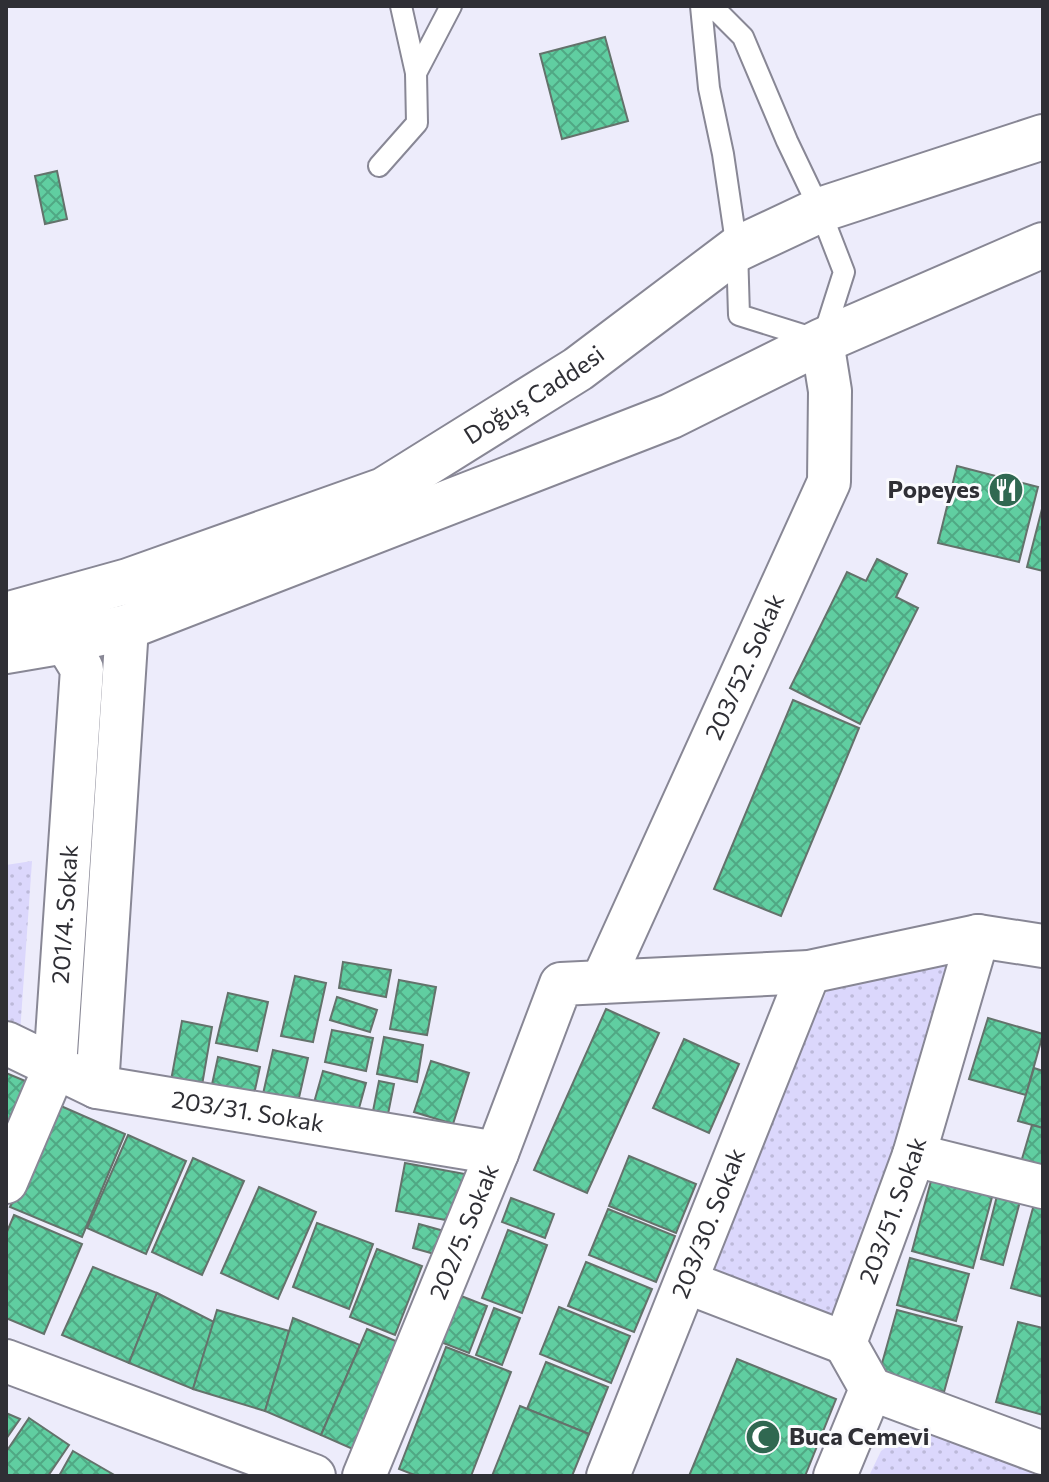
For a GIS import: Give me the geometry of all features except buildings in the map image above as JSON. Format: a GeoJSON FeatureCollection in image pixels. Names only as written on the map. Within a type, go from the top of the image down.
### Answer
{"type":"FeatureCollection","features":[{"type":"Feature","properties":{"kind":"main road","name":"Doğuş Caddesi"},"geometry":{"type":"LineString","coordinates":[[6,615],[128,581],[384,490],[578,369],[737,249],[820,210],[1043,137]]}},
{"type":"Feature","properties":{"kind":"main road"},"geometry":{"type":"LineString","coordinates":[[6,651],[127,627],[671,416],[822,341],[1043,245]]}},
{"type":"Feature","properties":{"kind":"street","name":"203/52. Sokak"},"geometry":{"type":"LineString","coordinates":[[581,983],[829,482],[830,391],[822,341]]}},
{"type":"Feature","properties":{"kind":"street","name":"201/4. Sokak"},"geometry":{"type":"LineString","coordinates":[[97,1087],[127,627]]}},
{"type":"Feature","properties":{"kind":"street","name":"201/4. Sokak"},"geometry":{"type":"LineString","coordinates":[[6,1182],[55,1067],[82,669],[65,641]]}},
{"type":"Feature","properties":{"kind":"street"},"geometry":{"type":"LineString","coordinates":[[581,983],[809,972],[978,936],[1043,946]]}},
{"type":"Feature","properties":{"kind":"street","name":"203/51. Sokak"},"geometry":{"type":"LineString","coordinates":[[845,1343],[914,1155],[978,936]]}},
{"type":"Feature","properties":{"kind":"street","name":"203/30. Sokak"},"geometry":{"type":"LineString","coordinates":[[608,1476],[809,972]]}},
{"type":"Feature","properties":{"kind":"street","name":"202/5. Sokak"},"geometry":{"type":"LineString","coordinates":[[364,1476],[497,1153],[581,983]]}},
{"type":"Feature","properties":{"kind":"street","name":"203/31. Sokak"},"geometry":{"type":"LineString","coordinates":[[6,1043],[97,1087],[497,1153]]}},
{"type":"Feature","properties":{"kind":"street"},"geometry":{"type":"LineString","coordinates":[[914,1155],[1043,1187]]}},
{"type":"Feature","properties":{"kind":"street"},"geometry":{"type":"LineString","coordinates":[[686,1282],[845,1343],[871,1389],[1043,1453]]}},
{"type":"Feature","properties":{"kind":"street"},"geometry":{"type":"LineString","coordinates":[[6,1361],[314,1476]]}},
{"type":"Feature","properties":{"kind":"street"},"geometry":{"type":"LineString","coordinates":[[835,1476],[871,1389]]}},
{"type":"Feature","properties":{"kind":"lane"},"geometry":{"type":"LineString","coordinates":[[379,166],[417,123],[416,73],[401,6]]}},
{"type":"Feature","properties":{"kind":"lane"},"geometry":{"type":"LineString","coordinates":[[416,73],[451,6]]}},
{"type":"Feature","properties":{"kind":"lane"},"geometry":{"type":"LineString","coordinates":[[701,6],[709,88],[723,154],[737,249],[739,315],[822,341],[844,272],[820,210],[743,37],[712,6]]}},
{"type":"Feature","properties":{"kind":"shaded area"},"geometry":{"type":"Polygon","coordinates":[[[32,861],[20,1033],[6,1026],[6,865],[32,861]]]}},
{"type":"Feature","properties":{"kind":"shaded area"},"geometry":{"type":"Polygon","coordinates":[[[953,961],[841,1325],[702,1275],[829,986],[953,961]]]}},
{"type":"Feature","properties":{"kind":"shaded area"},"geometry":{"type":"Polygon","coordinates":[[[920,1424],[1043,1470],[1043,1476],[869,1476],[881,1451],[920,1424]]]}},
{"type":"Feature","properties":{"kind":"place","name":"Popeyes"},"geometry":{"type":"Point","coordinates":[1006,490]}},
{"type":"Feature","properties":{"kind":"place","name":"Buca Cemevi"},"geometry":{"type":"Point","coordinates":[763,1437]}}]}
